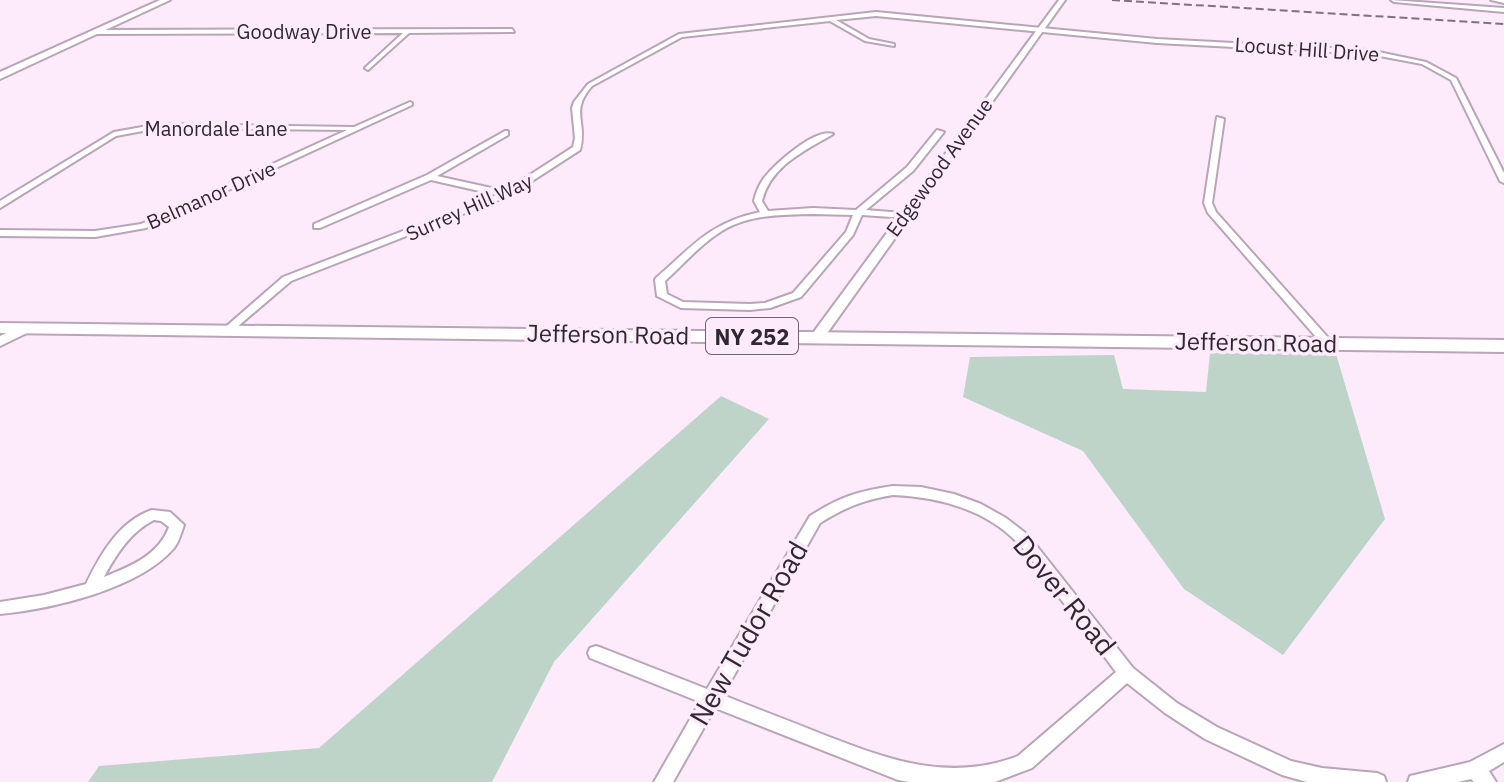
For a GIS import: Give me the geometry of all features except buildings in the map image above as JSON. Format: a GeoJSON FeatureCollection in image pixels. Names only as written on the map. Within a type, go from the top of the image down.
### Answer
{"type":"FeatureCollection","features":[{"type":"Feature","properties":{"kind":"main road"},"geometry":{"type":"LineString","coordinates":[[0,76],[166,0]]}},
{"type":"Feature","properties":{"kind":"main road","name":"Jefferson Road"},"geometry":{"type":"LineString","coordinates":[[0,328],[1504,346]]}},
{"type":"Feature","properties":{"kind":"street","name":"Edgewood Avenue"},"geometry":{"type":"LineString","coordinates":[[818,336],[1062,0]]}},
{"type":"Feature","properties":{"kind":"street"},"geometry":{"type":"LineString","coordinates":[[1394,0],[1504,10]]}},
{"type":"Feature","properties":{"kind":"street"},"geometry":{"type":"LineString","coordinates":[[1494,0],[1504,1]]}},
{"type":"Feature","properties":{"kind":"street","name":"Surrey Hill Way"},"geometry":{"type":"LineString","coordinates":[[226,331],[287,279],[506,194],[577,148],[579,132],[573,108],[577,96],[590,85],[659,45],[700,31],[902,14],[1041,29]]}},
{"type":"Feature","properties":{"kind":"street"},"geometry":{"type":"LineString","coordinates":[[829,18],[867,40],[892,45]]}},
{"type":"Feature","properties":{"kind":"street","name":"Locust Hill Drive"},"geometry":{"type":"LineString","coordinates":[[1041,29],[1157,41],[1354,50],[1424,63],[1454,79],[1504,181]]}},
{"type":"Feature","properties":{"kind":"street"},"geometry":{"type":"LineString","coordinates":[[368,68],[408,31]]}},
{"type":"Feature","properties":{"kind":"street","name":"Goodway Drive"},"geometry":{"type":"LineString","coordinates":[[96,32],[512,31]]}},
{"type":"Feature","properties":{"kind":"street","name":"Belmanor Drive"},"geometry":{"type":"LineString","coordinates":[[0,233],[95,234],[143,226],[410,104]]}},
{"type":"Feature","properties":{"kind":"street"},"geometry":{"type":"LineString","coordinates":[[1220,119],[1208,203],[1212,213],[1327,343]]}},
{"type":"Feature","properties":{"kind":"street","name":"Manordale Lane"},"geometry":{"type":"LineString","coordinates":[[0,205],[114,134],[131,129],[159,126],[356,128]]}},
{"type":"Feature","properties":{"kind":"street"},"geometry":{"type":"LineString","coordinates":[[903,216],[859,212],[765,214],[720,229],[660,280],[662,296],[675,303],[758,307],[783,301],[807,287],[850,233],[859,212],[910,169],[940,132]]}},
{"type":"Feature","properties":{"kind":"street"},"geometry":{"type":"LineString","coordinates":[[317,226],[430,177],[505,133]]}},
{"type":"Feature","properties":{"kind":"street"},"geometry":{"type":"LineString","coordinates":[[765,214],[758,201],[764,183],[812,140],[829,134]]}},
{"type":"Feature","properties":{"kind":"street"},"geometry":{"type":"LineString","coordinates":[[430,177],[506,194]]}},
{"type":"Feature","properties":{"kind":"street"},"geometry":{"type":"LineString","coordinates":[[0,342],[26,328]]}},
{"type":"Feature","properties":{"kind":"street","name":"Dover Road"},"geometry":{"type":"LineString","coordinates":[[596,653],[898,771],[932,778],[968,780],[1002,772],[1025,762],[1127,673],[1023,539],[986,510],[941,495],[917,492],[871,494],[849,500]]}},
{"type":"Feature","properties":{"kind":"street","name":"New Tudor Road"},"geometry":{"type":"LineString","coordinates":[[663,782],[802,538],[829,509],[849,500]]}},
{"type":"Feature","properties":{"kind":"street"},"geometry":{"type":"LineString","coordinates":[[0,608],[57,601],[133,571],[169,545],[177,525],[172,519],[159,516],[139,522],[123,534],[93,585]]}},
{"type":"Feature","properties":{"kind":"street"},"geometry":{"type":"LineString","coordinates":[[1127,673],[1171,708],[1247,752],[1322,777],[1377,782]]}},
{"type":"Feature","properties":{"kind":"street"},"geometry":{"type":"LineString","coordinates":[[1417,782],[1480,776],[1504,752]]}},
{"type":"Feature","properties":{"kind":"green space"},"geometry":{"type":"Polygon","coordinates":[[[1210,353],[1336,354],[1385,519],[1283,655],[1184,589],[1083,451],[963,397],[970,357],[1114,355],[1123,389],[1206,392],[1210,353]]]}},
{"type":"Feature","properties":{"kind":"green space"},"geometry":{"type":"Polygon","coordinates":[[[721,396],[769,419],[554,662],[492,782],[88,782],[99,766],[319,748],[721,396]]]}},
{"type":"Feature","properties":{"kind":"railway"},"geometry":{"type":"LineString","coordinates":[[1112,0],[1504,24]]}}]}
